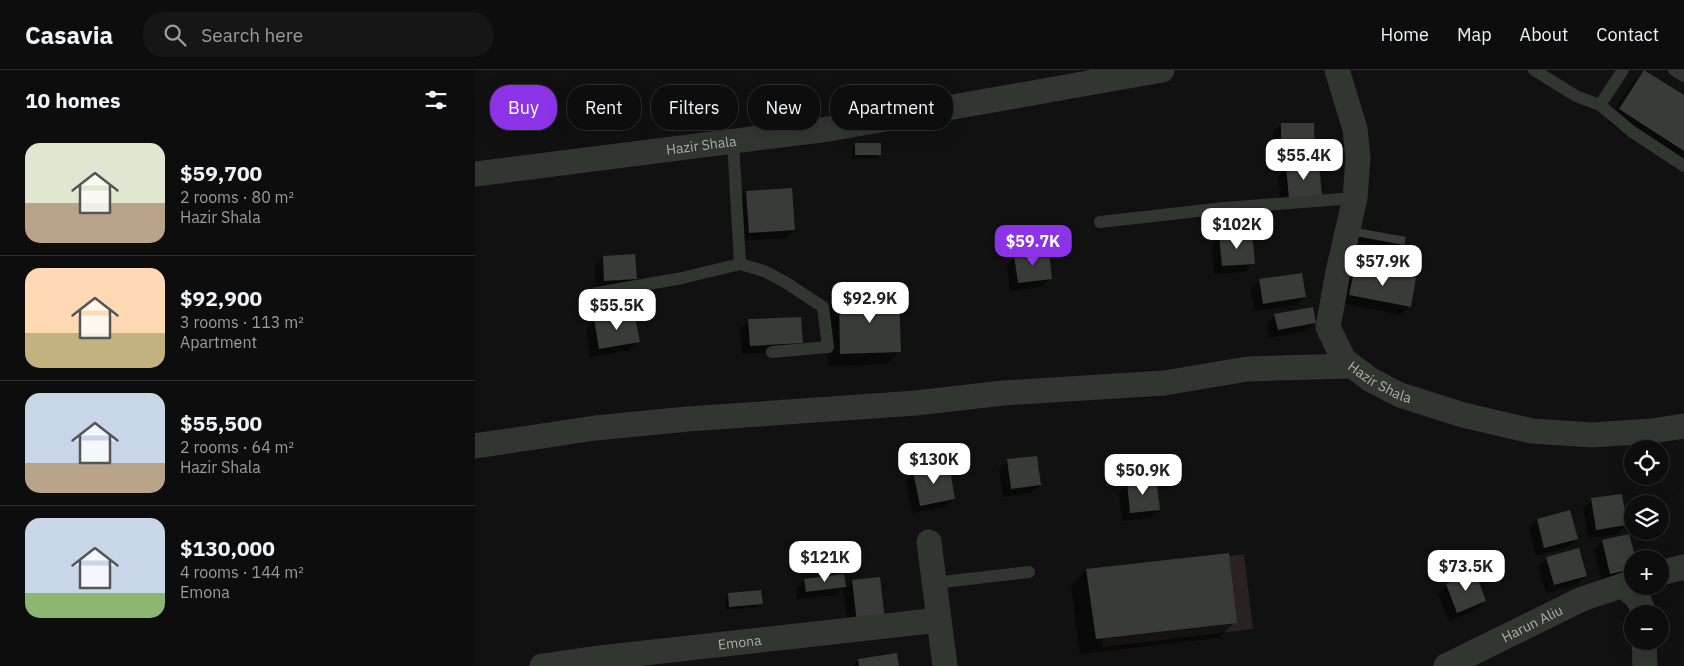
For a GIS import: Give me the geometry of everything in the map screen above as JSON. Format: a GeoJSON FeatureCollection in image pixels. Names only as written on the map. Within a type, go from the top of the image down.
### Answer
{"type":"FeatureCollection","features":[{"type":"Feature","properties":{"kind":"street","name":"Hazir Shala"},"geometry":{"type":"LineString","coordinates":[[475,174],[829,129],[1161,70]]}},
{"type":"Feature","properties":{"kind":"street","name":"Hazir Shala"},"geometry":{"type":"LineString","coordinates":[[1337,70],[1355,129],[1358,158],[1355,198],[1337,272],[1328,327],[1344,360],[1371,380],[1400,395],[1463,415],[1532,431],[1592,436],[1684,426]]}},
{"type":"Feature","properties":{"kind":"street"},"geometry":{"type":"LineString","coordinates":[[475,446],[595,428],[688,419],[916,403],[1003,393],[1164,382],[1247,370],[1351,366]]}},
{"type":"Feature","properties":{"kind":"street"},"geometry":{"type":"LineString","coordinates":[[929,542],[945,666]]}},
{"type":"Feature","properties":{"kind":"street"},"geometry":{"type":"LineString","coordinates":[[1669,571],[1684,567]]}},
{"type":"Feature","properties":{"kind":"street","name":"Harun Aliu"},"geometry":{"type":"LineString","coordinates":[[1446,666],[1581,599],[1624,585]]}},
{"type":"Feature","properties":{"kind":"street","name":"Emona"},"geometry":{"type":"LineString","coordinates":[[541,666],[939,620]]}},
{"type":"Feature","properties":{"kind":"street"},"geometry":{"type":"LineString","coordinates":[[1644,650],[1645,666]]}},
{"type":"Feature","properties":{"kind":"lane"},"geometry":{"type":"LineString","coordinates":[[1534,70],[1576,96],[1600,105],[1631,131],[1684,166]]}},
{"type":"Feature","properties":{"kind":"lane"},"geometry":{"type":"LineString","coordinates":[[1600,105],[1623,70]]}},
{"type":"Feature","properties":{"kind":"lane"},"geometry":{"type":"LineString","coordinates":[[1674,70],[1684,76]]}},
{"type":"Feature","properties":{"kind":"lane"},"geometry":{"type":"LineString","coordinates":[[733,141],[740,264]]}},
{"type":"Feature","properties":{"kind":"lane"},"geometry":{"type":"LineString","coordinates":[[1100,222],[1224,208],[1355,198]]}},
{"type":"Feature","properties":{"kind":"lane"},"geometry":{"type":"LineString","coordinates":[[597,293],[682,278],[740,264],[764,272],[779,279],[823,307],[827,347],[773,352]]}},
{"type":"Feature","properties":{"kind":"lane"},"geometry":{"type":"LineString","coordinates":[[934,583],[1029,572]]}},
{"type":"Feature","properties":{"kind":"shaded area"},"geometry":{"type":"Polygon","coordinates":[[[1244,554],[1253,629],[1103,647],[1094,572],[1244,554]]]}},
{"type":"Feature","properties":{"kind":"building"},"geometry":{"type":"Polygon","coordinates":[[[1644,70],[1684,95],[1684,151],[1619,109],[1644,70]]]}},
{"type":"Feature","properties":{"kind":"building"},"geometry":{"type":"Polygon","coordinates":[[[1281,123],[1314,123],[1315,155],[1281,156],[1281,123]]]}},
{"type":"Feature","properties":{"kind":"building"},"geometry":{"type":"Polygon","coordinates":[[[855,143],[881,143],[881,155],[855,155],[855,143]]]}},
{"type":"Feature","properties":{"kind":"building"},"geometry":{"type":"Polygon","coordinates":[[[1319,164],[1322,196],[1289,199],[1286,166],[1319,164]]]}},
{"type":"Feature","properties":{"kind":"building"},"geometry":{"type":"Polygon","coordinates":[[[792,188],[795,230],[749,233],[746,191],[792,188]]]}},
{"type":"Feature","properties":{"kind":"building"},"geometry":{"type":"Polygon","coordinates":[[[1356,228],[1406,237],[1404,245],[1355,236],[1356,228]]]}},
{"type":"Feature","properties":{"kind":"building"},"geometry":{"type":"Polygon","coordinates":[[[1252,233],[1255,264],[1222,266],[1219,236],[1252,233]]]}},
{"type":"Feature","properties":{"kind":"building"},"geometry":{"type":"Polygon","coordinates":[[[1049,251],[1052,279],[1018,283],[1014,256],[1049,251]]]}},
{"type":"Feature","properties":{"kind":"building"},"geometry":{"type":"Polygon","coordinates":[[[635,254],[637,279],[604,281],[603,256],[635,254]]]}},
{"type":"Feature","properties":{"kind":"building"},"geometry":{"type":"Polygon","coordinates":[[[1355,266],[1416,278],[1411,307],[1349,295],[1355,266]]]}},
{"type":"Feature","properties":{"kind":"building"},"geometry":{"type":"Polygon","coordinates":[[[1302,273],[1306,297],[1263,304],[1259,279],[1302,273]]]}},
{"type":"Feature","properties":{"kind":"building"},"geometry":{"type":"Polygon","coordinates":[[[899,294],[901,352],[840,354],[839,295],[899,294]]]}},
{"type":"Feature","properties":{"kind":"building"},"geometry":{"type":"Polygon","coordinates":[[[1313,307],[1316,323],[1278,330],[1274,314],[1313,307]]]}},
{"type":"Feature","properties":{"kind":"building"},"geometry":{"type":"Polygon","coordinates":[[[634,312],[640,342],[599,349],[594,319],[634,312]]]}},
{"type":"Feature","properties":{"kind":"building"},"geometry":{"type":"Polygon","coordinates":[[[801,317],[803,343],[750,346],[748,319],[801,317]]]}},
{"type":"Feature","properties":{"kind":"building"},"geometry":{"type":"Polygon","coordinates":[[[1037,456],[1041,485],[1011,489],[1007,459],[1037,456]]]}},
{"type":"Feature","properties":{"kind":"building"},"geometry":{"type":"Polygon","coordinates":[[[949,464],[955,499],[920,506],[913,471],[949,464]]]}},
{"type":"Feature","properties":{"kind":"building"},"geometry":{"type":"Polygon","coordinates":[[[1156,479],[1160,510],[1130,513],[1127,482],[1156,479]]]}},
{"type":"Feature","properties":{"kind":"building"},"geometry":{"type":"Polygon","coordinates":[[[1622,494],[1624,525],[1596,530],[1591,498],[1622,494]]]}},
{"type":"Feature","properties":{"kind":"building"},"geometry":{"type":"Polygon","coordinates":[[[1570,510],[1578,539],[1544,548],[1537,519],[1570,510]]]}},
{"type":"Feature","properties":{"kind":"building"},"geometry":{"type":"Polygon","coordinates":[[[1624,535],[1624,540],[1631,540],[1633,550],[1624,550],[1624,571],[1610,574],[1602,540],[1624,535]]]}},
{"type":"Feature","properties":{"kind":"building"},"geometry":{"type":"Polygon","coordinates":[[[1579,548],[1587,576],[1554,585],[1546,557],[1579,548]]]}},
{"type":"Feature","properties":{"kind":"building"},"geometry":{"type":"Polygon","coordinates":[[[1229,553],[1237,623],[1096,639],[1086,569],[1229,553]]]}},
{"type":"Feature","properties":{"kind":"building"},"geometry":{"type":"Polygon","coordinates":[[[1475,572],[1486,601],[1457,613],[1446,584],[1475,572]]]}},
{"type":"Feature","properties":{"kind":"building"},"geometry":{"type":"Polygon","coordinates":[[[844,574],[846,587],[806,592],[804,579],[844,574]]]}},
{"type":"Feature","properties":{"kind":"building"},"geometry":{"type":"Polygon","coordinates":[[[880,577],[885,620],[857,623],[852,580],[880,577]]]}},
{"type":"Feature","properties":{"kind":"building"},"geometry":{"type":"Polygon","coordinates":[[[761,590],[763,604],[729,607],[728,593],[761,590]]]}},
{"type":"Feature","properties":{"kind":"building"},"geometry":{"type":"Polygon","coordinates":[[[897,653],[899,666],[859,666],[858,659],[897,653]]]}}]}
